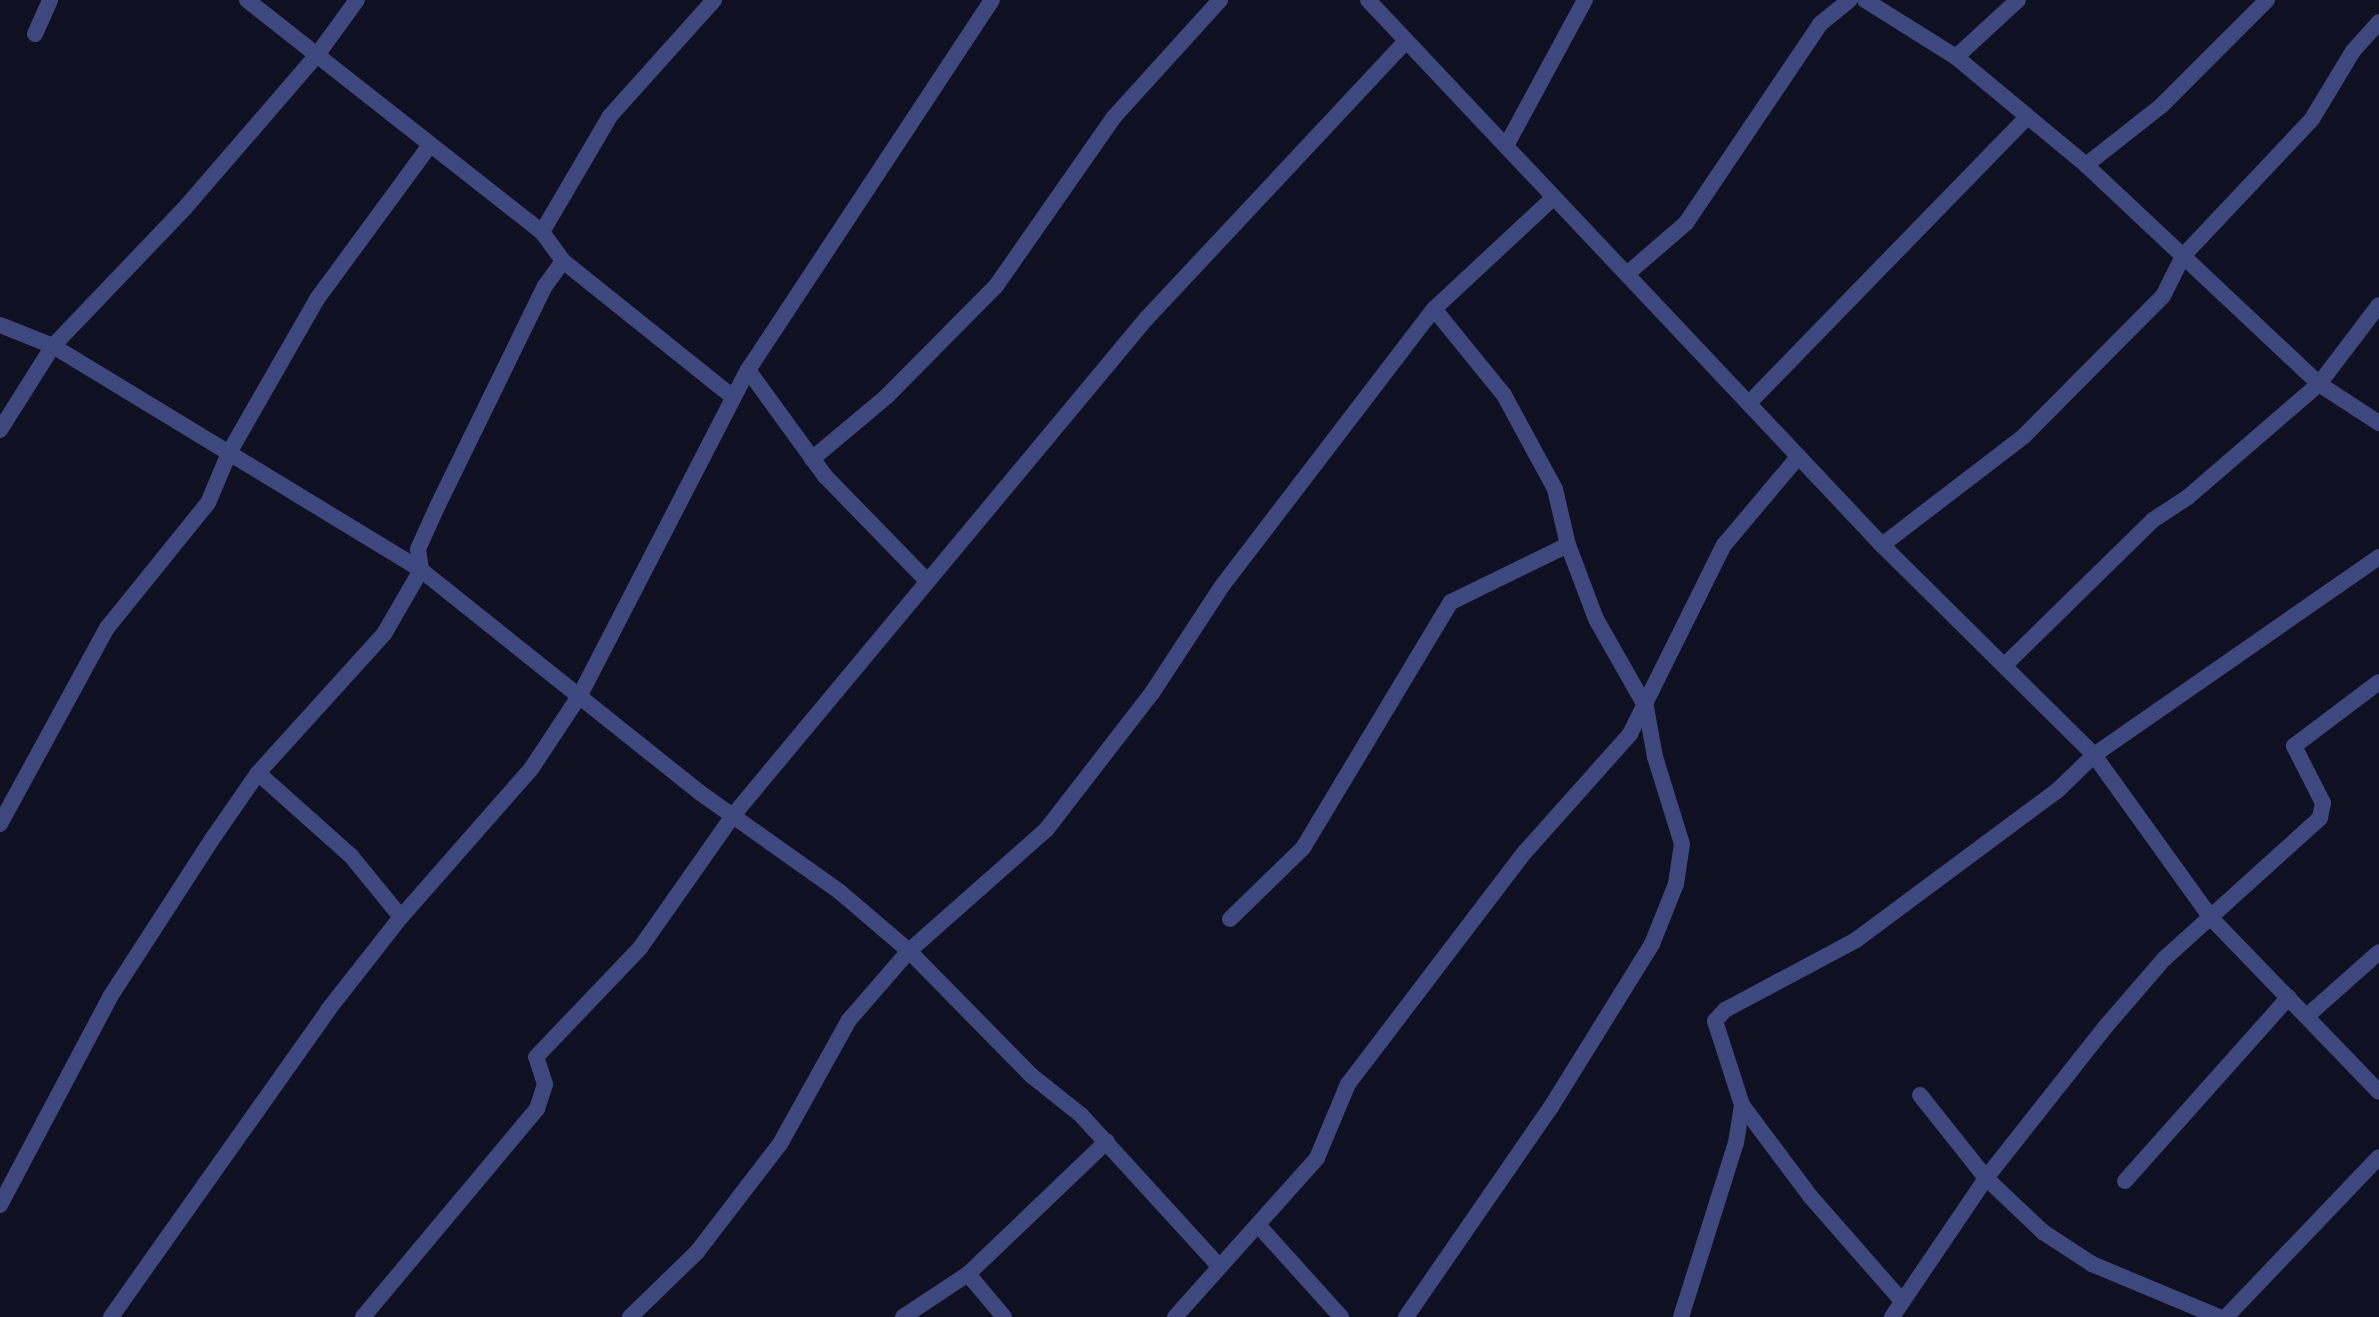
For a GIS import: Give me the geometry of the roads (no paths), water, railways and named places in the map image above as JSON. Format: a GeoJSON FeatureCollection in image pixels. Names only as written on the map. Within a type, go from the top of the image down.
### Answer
{"type":"FeatureCollection","features":[{"type":"Feature","properties":{"kind":"street"},"geometry":{"type":"LineString","coordinates":[[35,34],[50,0]]}},
{"type":"Feature","properties":{"kind":"street"},"geometry":{"type":"LineString","coordinates":[[247,0],[542,232],[563,261],[733,397]]}},
{"type":"Feature","properties":{"kind":"street"},"geometry":{"type":"LineString","coordinates":[[0,430],[53,346],[184,209],[317,55],[357,0]]}},
{"type":"Feature","properties":{"kind":"street"},"geometry":{"type":"LineString","coordinates":[[542,232],[610,116],[714,0]]}},
{"type":"Feature","properties":{"kind":"street"},"geometry":{"type":"LineString","coordinates":[[111,1317],[401,917],[531,769],[580,695],[748,370],[992,0]]}},
{"type":"Feature","properties":{"kind":"street"},"geometry":{"type":"LineString","coordinates":[[812,459],[887,396],[996,286],[1114,117],[1220,0]]}},
{"type":"Feature","properties":{"kind":"street"},"geometry":{"type":"LineString","coordinates":[[1368,0],[1553,198],[1751,401],[1882,545],[2006,664],[2094,755],[2212,919],[2379,1092]]}},
{"type":"Feature","properties":{"kind":"street"},"geometry":{"type":"LineString","coordinates":[[1506,146],[1585,0]]}},
{"type":"Feature","properties":{"kind":"street"},"geometry":{"type":"LineString","coordinates":[[1627,274],[1686,223],[1820,24],[1850,0]]}},
{"type":"Feature","properties":{"kind":"street"},"geometry":{"type":"LineString","coordinates":[[1865,0],[1956,57],[2086,165],[2319,384],[2379,423]]}},
{"type":"Feature","properties":{"kind":"street"},"geometry":{"type":"LineString","coordinates":[[1956,57],[2018,0]]}},
{"type":"Feature","properties":{"kind":"street"},"geometry":{"type":"LineString","coordinates":[[2086,165],[2161,106],[2267,0]]}},
{"type":"Feature","properties":{"kind":"street"},"geometry":{"type":"LineString","coordinates":[[1882,545],[2024,436],[2163,296],[2183,256],[2312,119],[2353,51],[2379,22]]}},
{"type":"Feature","properties":{"kind":"street"},"geometry":{"type":"LineString","coordinates":[[363,1317],[537,1109],[545,1084],[536,1057],[640,948],[735,813],[1146,319],[1406,41]]}},
{"type":"Feature","properties":{"kind":"street"},"geometry":{"type":"LineString","coordinates":[[1751,401],[2026,118]]}},
{"type":"Feature","properties":{"kind":"street"},"geometry":{"type":"LineString","coordinates":[[0,824],[107,628],[208,503],[230,451],[317,299],[430,145]]}},
{"type":"Feature","properties":{"kind":"street"},"geometry":{"type":"LineString","coordinates":[[630,1317],[716,1228],[780,1144],[849,1020],[909,951],[1046,830],[1152,693],[1222,586],[1434,309],[1553,198]]}},
{"type":"Feature","properties":{"kind":"street"},"geometry":{"type":"LineString","coordinates":[[0,1205],[110,997],[258,773],[318,702],[367,657],[421,570],[418,549],[545,286],[563,261]]}},
{"type":"Feature","properties":{"kind":"street"},"geometry":{"type":"LineString","coordinates":[[2006,664],[2153,520],[2188,497],[2319,384],[2379,305]]}},
{"type":"Feature","properties":{"kind":"street"},"geometry":{"type":"LineString","coordinates":[[1406,1317],[1623,993],[1652,944],[1676,884],[1682,844],[1655,757],[1646,707],[1596,619],[1568,545],[1555,489],[1534,445],[1504,395],[1434,309]]}},
{"type":"Feature","properties":{"kind":"street"},"geometry":{"type":"LineString","coordinates":[[0,325],[53,346],[421,570],[699,792],[735,813],[909,951],[1032,1076],[1107,1141],[1217,1264]]}},
{"type":"Feature","properties":{"kind":"street"},"geometry":{"type":"LineString","coordinates":[[748,370],[812,459],[927,581]]}},
{"type":"Feature","properties":{"kind":"street"},"geometry":{"type":"LineString","coordinates":[[1175,1317],[1217,1264],[1258,1225],[1317,1158],[1348,1084],[1525,852],[1611,760],[1646,707],[1688,609],[1724,545],[1799,456]]}},
{"type":"Feature","properties":{"kind":"street"},"geometry":{"type":"LineString","coordinates":[[1230,919],[1303,848],[1451,602],[1568,545]]}},
{"type":"Feature","properties":{"kind":"street"},"geometry":{"type":"LineString","coordinates":[[1901,1300],[1810,1196],[1742,1105],[1715,1021],[1725,1010],[1856,940],[2045,800],[2094,755],[2379,557]]}},
{"type":"Feature","properties":{"kind":"street"},"geometry":{"type":"LineString","coordinates":[[1892,1317],[1986,1178],[2155,970],[2323,812],[2294,746],[2379,682]]}},
{"type":"Feature","properties":{"kind":"street"},"geometry":{"type":"LineString","coordinates":[[258,773],[351,856],[401,917]]}},
{"type":"Feature","properties":{"kind":"street"},"geometry":{"type":"LineString","coordinates":[[2307,1016],[2379,952]]}},
{"type":"Feature","properties":{"kind":"street"},"geometry":{"type":"LineString","coordinates":[[2125,1181],[2289,997]]}},
{"type":"Feature","properties":{"kind":"street"},"geometry":{"type":"LineString","coordinates":[[1920,1095],[1986,1178],[2043,1232],[2092,1264],[2219,1317]]}},
{"type":"Feature","properties":{"kind":"street"},"geometry":{"type":"LineString","coordinates":[[1681,1317],[1736,1143],[1742,1105]]}},
{"type":"Feature","properties":{"kind":"street"},"geometry":{"type":"LineString","coordinates":[[903,1317],[968,1274],[1107,1141]]}},
{"type":"Feature","properties":{"kind":"street"},"geometry":{"type":"LineString","coordinates":[[2226,1317],[2379,1157]]}},
{"type":"Feature","properties":{"kind":"street"},"geometry":{"type":"LineString","coordinates":[[1258,1225],[1341,1317]]}},
{"type":"Feature","properties":{"kind":"street"},"geometry":{"type":"LineString","coordinates":[[968,1274],[1004,1317]]}}]}
